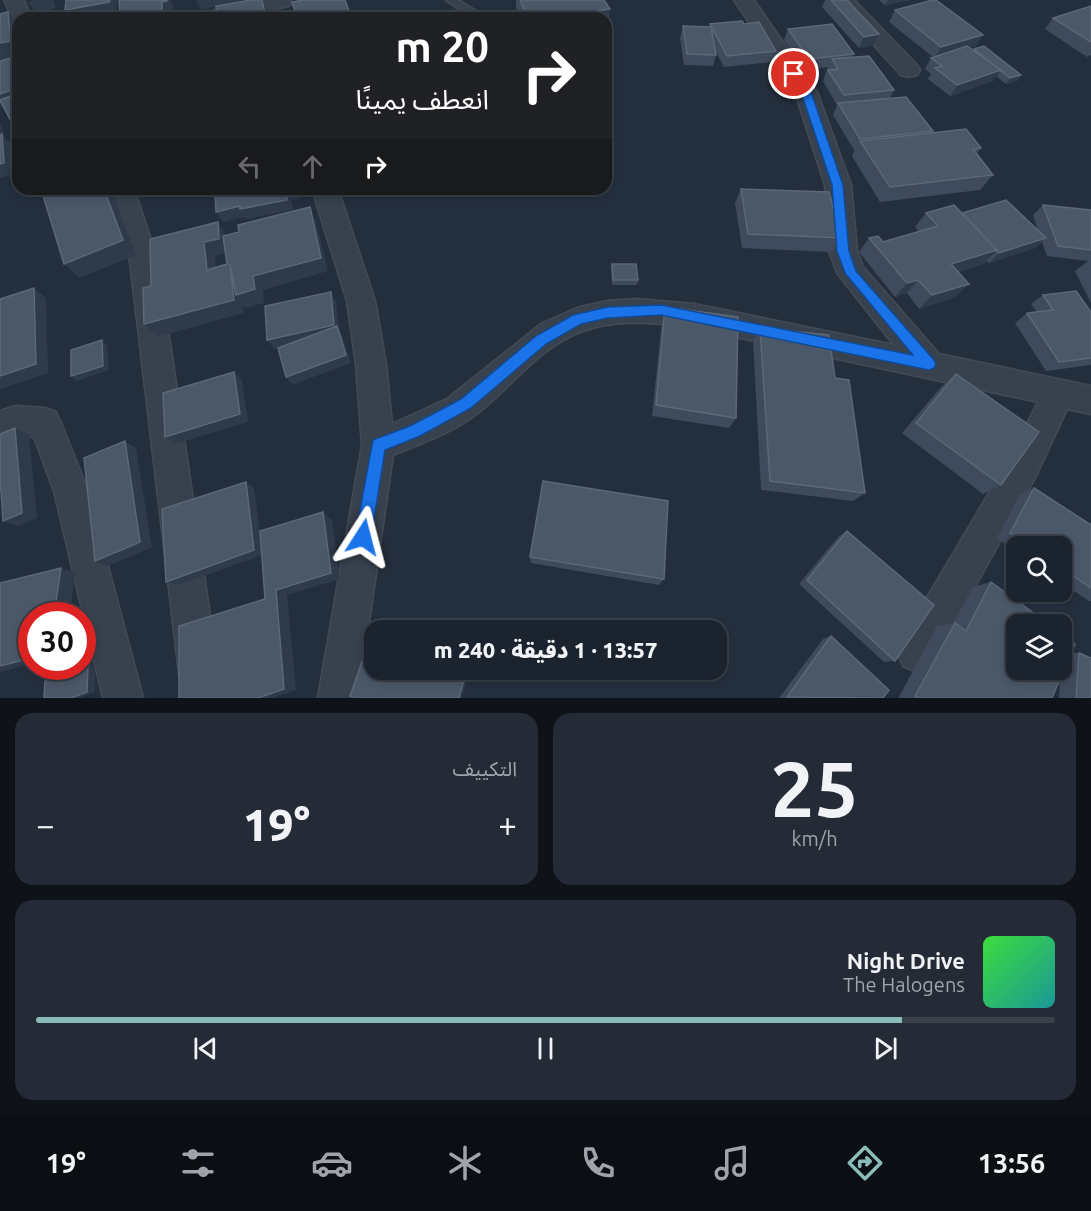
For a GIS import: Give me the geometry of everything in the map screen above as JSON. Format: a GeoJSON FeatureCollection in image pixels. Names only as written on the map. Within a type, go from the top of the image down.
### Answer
{"type":"FeatureCollection","features":[{"type":"Feature","properties":{"kind":"street"},"geometry":{"type":"LineString","coordinates":[[744,0],[806,92],[838,185],[843,251],[851,273],[929,364]]}},
{"type":"Feature","properties":{"kind":"street"},"geometry":{"type":"LineString","coordinates":[[843,0],[909,70]]}},
{"type":"Feature","properties":{"kind":"street"},"geometry":{"type":"LineString","coordinates":[[248,12],[283,7]]}},
{"type":"Feature","properties":{"kind":"street"},"geometry":{"type":"LineString","coordinates":[[123,195],[144,261],[202,698]]}},
{"type":"Feature","properties":{"kind":"street"},"geometry":{"type":"LineString","coordinates":[[327,195],[361,301],[372,364],[378,445],[338,698]]}},
{"type":"Feature","properties":{"kind":"street"},"geometry":{"type":"LineString","coordinates":[[378,445],[415,431],[466,404],[550,335],[578,319],[608,313],[661,310],[929,364],[1075,397],[1023,467],[917,652]]}},
{"type":"Feature","properties":{"kind":"street"},"geometry":{"type":"LineString","coordinates":[[0,426],[15,421],[45,423],[71,492],[123,698]]}},
{"type":"Feature","properties":{"kind":"lane"},"geometry":{"type":"LineString","coordinates":[[451,0],[469,12]]}},
{"type":"Feature","properties":{"kind":"building"},"geometry":{"type":"Polygon","coordinates":[[[66,0],[110,0],[65,10],[66,0]]]}},
{"type":"Feature","properties":{"kind":"building"},"geometry":{"type":"Polygon","coordinates":[[[119,0],[167,0],[162,2],[162,11],[120,12],[119,0]]]}},
{"type":"Feature","properties":{"kind":"building"},"geometry":{"type":"Polygon","coordinates":[[[262,0],[265,12],[216,12],[216,6],[262,0]]]}},
{"type":"Feature","properties":{"kind":"building"},"geometry":{"type":"Polygon","coordinates":[[[345,0],[350,12],[295,12],[292,2],[345,0]]]}},
{"type":"Feature","properties":{"kind":"building"},"geometry":{"type":"Polygon","coordinates":[[[520,0],[604,0],[610,9],[591,12],[535,12],[534,10],[525,12],[520,0]]]}},
{"type":"Feature","properties":{"kind":"building"},"geometry":{"type":"Polygon","coordinates":[[[831,0],[847,0],[879,34],[864,37],[831,0]]]}},
{"type":"Feature","properties":{"kind":"building"},"geometry":{"type":"Polygon","coordinates":[[[933,0],[983,35],[941,47],[895,10],[933,0]]]}},
{"type":"Feature","properties":{"kind":"building"},"geometry":{"type":"Polygon","coordinates":[[[1091,6],[1091,42],[1053,18],[1091,6]]]}},
{"type":"Feature","properties":{"kind":"building"},"geometry":{"type":"Polygon","coordinates":[[[8,12],[11,41],[0,43],[0,14],[8,12]]]}},
{"type":"Feature","properties":{"kind":"building"},"geometry":{"type":"Polygon","coordinates":[[[742,21],[744,24],[759,22],[776,51],[727,56],[710,24],[742,21]]]}},
{"type":"Feature","properties":{"kind":"building"},"geometry":{"type":"Polygon","coordinates":[[[832,24],[854,54],[809,59],[788,29],[832,24]]]}},
{"type":"Feature","properties":{"kind":"building"},"geometry":{"type":"Polygon","coordinates":[[[683,26],[711,27],[716,55],[687,54],[683,26]]]}},
{"type":"Feature","properties":{"kind":"building"},"geometry":{"type":"Polygon","coordinates":[[[967,46],[1001,70],[957,85],[935,68],[942,66],[931,58],[967,46]]]}},
{"type":"Feature","properties":{"kind":"building"},"geometry":{"type":"Polygon","coordinates":[[[984,46],[1021,75],[1010,78],[974,49],[984,46]]]}},
{"type":"Feature","properties":{"kind":"building"},"geometry":{"type":"Polygon","coordinates":[[[869,56],[894,90],[844,95],[828,70],[838,69],[832,59],[869,56]]]}},
{"type":"Feature","properties":{"kind":"building"},"geometry":{"type":"Polygon","coordinates":[[[12,58],[12,90],[0,94],[0,61],[12,58]]]}},
{"type":"Feature","properties":{"kind":"building"},"geometry":{"type":"Polygon","coordinates":[[[12,95],[12,123],[0,100],[12,95]]]}},
{"type":"Feature","properties":{"kind":"building"},"geometry":{"type":"Polygon","coordinates":[[[906,97],[933,131],[860,139],[838,103],[906,97]]]}},
{"type":"Feature","properties":{"kind":"building"},"geometry":{"type":"Polygon","coordinates":[[[966,129],[981,148],[973,149],[993,175],[890,187],[860,141],[966,129]]]}},
{"type":"Feature","properties":{"kind":"building"},"geometry":{"type":"Polygon","coordinates":[[[2,134],[4,163],[0,164],[0,135],[2,134]]]}},
{"type":"Feature","properties":{"kind":"building"},"geometry":{"type":"Polygon","coordinates":[[[741,189],[829,192],[841,238],[748,234],[741,189]]]}},
{"type":"Feature","properties":{"kind":"building"},"geometry":{"type":"Polygon","coordinates":[[[43,195],[106,195],[123,240],[64,264],[43,195]]]}},
{"type":"Feature","properties":{"kind":"building"},"geometry":{"type":"Polygon","coordinates":[[[215,195],[287,195],[287,200],[240,209],[240,206],[216,212],[215,195]]]}},
{"type":"Feature","properties":{"kind":"building"},"geometry":{"type":"Polygon","coordinates":[[[1006,200],[1046,238],[999,253],[962,213],[1006,200]]]}},
{"type":"Feature","properties":{"kind":"building"},"geometry":{"type":"Polygon","coordinates":[[[954,205],[997,250],[951,264],[969,284],[932,295],[918,280],[907,283],[869,238],[878,236],[883,242],[938,226],[926,213],[954,205]]]}},
{"type":"Feature","properties":{"kind":"building"},"geometry":{"type":"Polygon","coordinates":[[[1043,205],[1091,210],[1091,250],[1058,246],[1043,205]]]}},
{"type":"Feature","properties":{"kind":"building"},"geometry":{"type":"Polygon","coordinates":[[[310,207],[321,258],[253,276],[255,289],[236,295],[230,264],[234,300],[144,324],[143,288],[151,286],[150,239],[218,222],[219,239],[204,242],[207,270],[227,264],[223,236],[239,232],[238,225],[310,207]]]}},
{"type":"Feature","properties":{"kind":"building"},"geometry":{"type":"Polygon","coordinates":[[[612,264],[636,264],[638,280],[613,280],[612,264]]]}},
{"type":"Feature","properties":{"kind":"building"},"geometry":{"type":"Polygon","coordinates":[[[34,288],[36,364],[0,376],[0,299],[34,288]]]}},
{"type":"Feature","properties":{"kind":"building"},"geometry":{"type":"Polygon","coordinates":[[[1076,291],[1091,312],[1091,358],[1059,362],[1027,313],[1053,310],[1043,295],[1076,291]]]}},
{"type":"Feature","properties":{"kind":"building"},"geometry":{"type":"Polygon","coordinates":[[[331,292],[334,325],[267,340],[265,306],[331,292]]]}},
{"type":"Feature","properties":{"kind":"building"},"geometry":{"type":"Polygon","coordinates":[[[665,307],[738,317],[736,418],[656,405],[665,307]]]}},
{"type":"Feature","properties":{"kind":"building"},"geometry":{"type":"Polygon","coordinates":[[[337,326],[346,355],[286,377],[278,348],[337,326]]]}},
{"type":"Feature","properties":{"kind":"building"},"geometry":{"type":"Polygon","coordinates":[[[760,328],[829,335],[835,378],[849,380],[865,493],[770,481],[760,328]]]}},
{"type":"Feature","properties":{"kind":"building"},"geometry":{"type":"Polygon","coordinates":[[[102,340],[103,366],[71,376],[71,350],[102,340]]]}},
{"type":"Feature","properties":{"kind":"building"},"geometry":{"type":"Polygon","coordinates":[[[234,372],[240,414],[165,437],[163,393],[234,372]]]}},
{"type":"Feature","properties":{"kind":"building"},"geometry":{"type":"Polygon","coordinates":[[[956,374],[1039,432],[1001,485],[916,423],[956,374]]]}},
{"type":"Feature","properties":{"kind":"building"},"geometry":{"type":"Polygon","coordinates":[[[15,428],[22,513],[3,521],[0,490],[0,434],[15,428]]]}},
{"type":"Feature","properties":{"kind":"building"},"geometry":{"type":"Polygon","coordinates":[[[125,441],[140,542],[95,561],[84,458],[125,441]]]}},
{"type":"Feature","properties":{"kind":"building"},"geometry":{"type":"Polygon","coordinates":[[[543,481],[668,501],[664,579],[530,557],[543,481]]]}},
{"type":"Feature","properties":{"kind":"building"},"geometry":{"type":"Polygon","coordinates":[[[246,482],[254,550],[166,582],[162,509],[246,482]]]}},
{"type":"Feature","properties":{"kind":"building"},"geometry":{"type":"Polygon","coordinates":[[[1034,488],[1091,525],[1091,588],[1072,575],[1072,536],[1014,536],[1010,533],[1034,488]]]}},
{"type":"Feature","properties":{"kind":"building"},"geometry":{"type":"Polygon","coordinates":[[[323,512],[331,573],[276,590],[284,689],[258,698],[179,698],[179,626],[265,599],[260,531],[323,512]]]}},
{"type":"Feature","properties":{"kind":"building"},"geometry":{"type":"Polygon","coordinates":[[[847,531],[934,605],[895,661],[807,580],[847,531]]]}},
{"type":"Feature","properties":{"kind":"building"},"geometry":{"type":"Polygon","coordinates":[[[61,568],[56,602],[18,602],[18,662],[0,666],[0,583],[61,568]]]}},
{"type":"Feature","properties":{"kind":"building"},"geometry":{"type":"Polygon","coordinates":[[[991,582],[1006,593],[1006,602],[1019,602],[1035,614],[1006,614],[1006,680],[1060,680],[1052,698],[917,698],[915,696],[955,623],[966,631],[991,582]]]}},
{"type":"Feature","properties":{"kind":"building"},"geometry":{"type":"Polygon","coordinates":[[[831,636],[889,690],[883,698],[787,697],[831,636]]]}},
{"type":"Feature","properties":{"kind":"building"},"geometry":{"type":"Polygon","coordinates":[[[1079,653],[1091,658],[1091,698],[1076,698],[1079,653]]]}},
{"type":"Feature","properties":{"kind":"building"},"geometry":{"type":"Polygon","coordinates":[[[364,656],[364,680],[464,680],[459,698],[356,698],[350,696],[364,656]]]}},
{"type":"Feature","properties":{"kind":"building"},"geometry":{"type":"Polygon","coordinates":[[[87,680],[87,692],[71,698],[44,698],[45,681],[87,680]]]}},
{"type":"Feature","properties":{"kind":"route"},"geometry":{"type":"LineString","coordinates":[[363,537],[378,445],[415,431],[466,404],[541,340],[578,319],[608,313],[661,310],[929,364],[851,273],[843,251],[838,185],[806,92],[794,74]]}}]}
